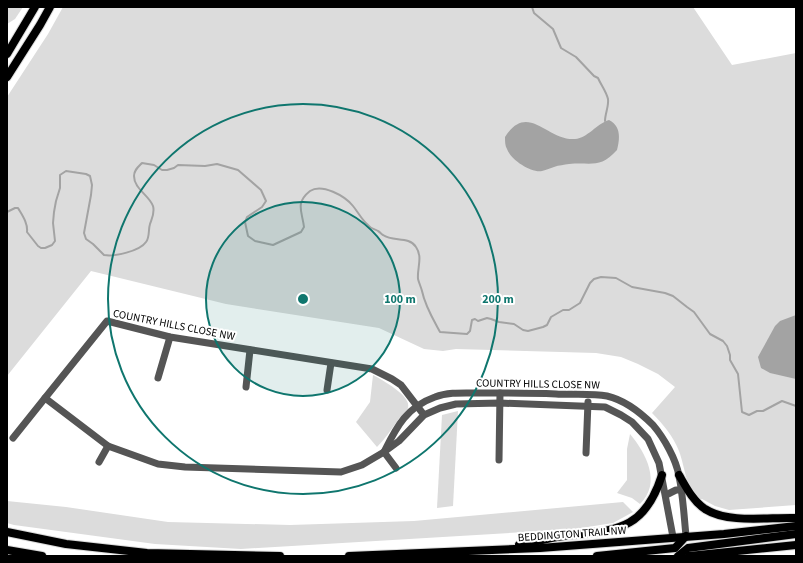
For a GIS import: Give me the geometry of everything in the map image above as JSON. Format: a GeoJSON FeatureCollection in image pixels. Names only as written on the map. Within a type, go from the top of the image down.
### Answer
{"type":"FeatureCollection","features":[{"type":"Feature","properties":{"kind":"main road"},"geometry":{"type":"LineString","coordinates":[[7,54],[35,7]]}},
{"type":"Feature","properties":{"kind":"main road"},"geometry":{"type":"LineString","coordinates":[[7,77],[50,7]]}},
{"type":"Feature","properties":{"kind":"main road"},"geometry":{"type":"LineString","coordinates":[[494,550],[562,536],[608,531],[624,525],[638,517],[647,509],[656,493],[662,475]]}},
{"type":"Feature","properties":{"kind":"main road"},"geometry":{"type":"LineString","coordinates":[[679,475],[684,490],[706,509],[720,516],[747,518],[796,518]]}},
{"type":"Feature","properties":{"kind":"main road","name":"BEDDINGTON TRAIL NW"},"geometry":{"type":"LineString","coordinates":[[349,556],[540,548],[724,534],[796,526]]}},
{"type":"Feature","properties":{"kind":"main road"},"geometry":{"type":"LineString","coordinates":[[7,532],[66,544],[147,553],[280,556]]}},
{"type":"Feature","properties":{"kind":"main road"},"geometry":{"type":"LineString","coordinates":[[689,553],[796,534]]}},
{"type":"Feature","properties":{"kind":"main road"},"geometry":{"type":"LineString","coordinates":[[676,553],[686,536]]}},
{"type":"Feature","properties":{"kind":"main road"},"geometry":{"type":"LineString","coordinates":[[686,536],[689,553]]}},
{"type":"Feature","properties":{"kind":"main road"},"geometry":{"type":"LineString","coordinates":[[673,537],[676,553]]}},
{"type":"Feature","properties":{"kind":"main road"},"geometry":{"type":"LineString","coordinates":[[597,556],[689,553],[796,545]]}},
{"type":"Feature","properties":{"kind":"main road"},"geometry":{"type":"LineString","coordinates":[[7,550],[42,556]]}},
{"type":"Feature","properties":{"kind":"street","name":"COUNTRY HILLS CLOSE NW"},"geometry":{"type":"LineString","coordinates":[[424,415],[401,386],[392,379],[372,369],[170,337],[107,321],[45,398],[108,446],[158,464],[185,467],[340,472],[362,465],[384,452],[399,441],[424,415],[440,408],[456,404],[500,403],[605,407],[632,422],[648,439],[659,463],[673,537]]}},
{"type":"Feature","properties":{"kind":"street"},"geometry":{"type":"LineString","coordinates":[[158,378],[170,337]]}},
{"type":"Feature","properties":{"kind":"street"},"geometry":{"type":"LineString","coordinates":[[246,387],[250,350]]}},
{"type":"Feature","properties":{"kind":"street"},"geometry":{"type":"LineString","coordinates":[[327,390],[331,362]]}},
{"type":"Feature","properties":{"kind":"street","name":"COUNTRY HILLS CLOSE NW"},"geometry":{"type":"LineString","coordinates":[[384,452],[397,426],[417,406],[436,396],[452,393],[607,396],[626,404],[652,425],[670,452],[679,475]]}},
{"type":"Feature","properties":{"kind":"street"},"geometry":{"type":"LineString","coordinates":[[499,460],[500,393]]}},
{"type":"Feature","properties":{"kind":"street"},"geometry":{"type":"LineString","coordinates":[[586,453],[589,395]]}},
{"type":"Feature","properties":{"kind":"street"},"geometry":{"type":"LineString","coordinates":[[13,438],[45,398]]}},
{"type":"Feature","properties":{"kind":"street"},"geometry":{"type":"LineString","coordinates":[[99,462],[108,446]]}},
{"type":"Feature","properties":{"kind":"street"},"geometry":{"type":"LineString","coordinates":[[384,452],[396,468]]}},
{"type":"Feature","properties":{"kind":"street"},"geometry":{"type":"LineString","coordinates":[[666,495],[684,490],[686,536]]}},
{"type":"Feature","properties":{"kind":"shaded area"},"geometry":{"type":"Polygon","coordinates":[[[7,7],[23,7],[15,19],[7,24],[7,7]]]}},
{"type":"Feature","properties":{"kind":"shaded area"},"geometry":{"type":"Polygon","coordinates":[[[63,7],[693,7],[732,65],[796,53],[796,505],[729,510],[715,506],[700,499],[688,482],[679,451],[674,440],[652,413],[675,387],[658,374],[621,357],[596,353],[456,349],[443,351],[424,349],[379,328],[226,304],[91,271],[7,376],[7,97],[48,34],[63,7]]]}},
{"type":"Feature","properties":{"kind":"shaded area"},"geometry":{"type":"Polygon","coordinates":[[[609,120],[618,129],[618,146],[617,150],[611,156],[600,162],[590,164],[569,164],[542,171],[532,170],[522,165],[509,153],[505,142],[505,137],[513,127],[522,122],[530,122],[565,138],[575,139],[588,134],[609,120]]]}},
{"type":"Feature","properties":{"kind":"shaded area"},"geometry":{"type":"Polygon","coordinates":[[[796,315],[796,379],[770,373],[761,368],[758,357],[775,326],[780,321],[796,315]]]}},
{"type":"Feature","properties":{"kind":"shaded area"},"geometry":{"type":"Polygon","coordinates":[[[373,375],[395,389],[405,398],[408,403],[407,410],[377,447],[356,422],[370,402],[373,375]]]}},
{"type":"Feature","properties":{"kind":"shaded area"},"geometry":{"type":"Polygon","coordinates":[[[458,411],[453,506],[437,508],[442,415],[458,411]]]}},
{"type":"Feature","properties":{"kind":"shaded area"},"geometry":{"type":"Polygon","coordinates":[[[630,434],[646,459],[651,478],[647,496],[640,504],[632,498],[617,493],[627,480],[627,449],[630,434]]]}},
{"type":"Feature","properties":{"kind":"shaded area"},"geometry":{"type":"Polygon","coordinates":[[[7,501],[66,507],[168,522],[290,525],[414,521],[623,502],[633,512],[613,523],[575,529],[241,549],[155,544],[14,525],[7,523],[7,501]]]}},
{"type":"Feature","properties":{"kind":"waterway"},"geometry":{"type":"LineString","coordinates":[[532,7],[534,13],[553,29],[561,48],[576,57],[594,76],[598,78],[608,99],[605,121]]}},
{"type":"Feature","properties":{"kind":"waterway"},"geometry":{"type":"LineString","coordinates":[[7,212],[18,208],[26,222],[27,232],[38,246],[45,248],[52,245],[55,241],[53,223],[56,201],[60,188],[60,175],[66,171],[86,174],[90,176],[92,185],[84,233],[86,239],[104,255],[120,254],[133,251],[143,245],[148,238],[149,226],[154,209],[151,202],[136,185],[134,176],[135,170],[142,163],[154,165],[162,170],[174,168],[178,165],[205,166],[217,164],[238,170],[261,190],[266,201],[262,207],[247,217],[245,222],[248,236],[255,241],[273,245],[301,232],[304,227],[301,203],[305,195],[315,189],[327,190],[345,198],[355,208],[364,221],[382,235],[409,241],[416,247],[419,255],[418,280],[427,307],[440,332],[467,334],[470,331],[472,320],[475,319],[478,321],[487,318],[499,322],[514,324],[523,330],[528,331],[543,327],[547,325],[551,317],[563,310],[569,310],[580,303],[590,283],[594,279],[601,277],[616,278],[632,287],[665,293],[673,296],[694,312],[710,334],[723,341],[727,346],[730,360],[738,374],[742,412],[749,415],[757,411],[763,411],[782,401],[796,406]]}}]}
